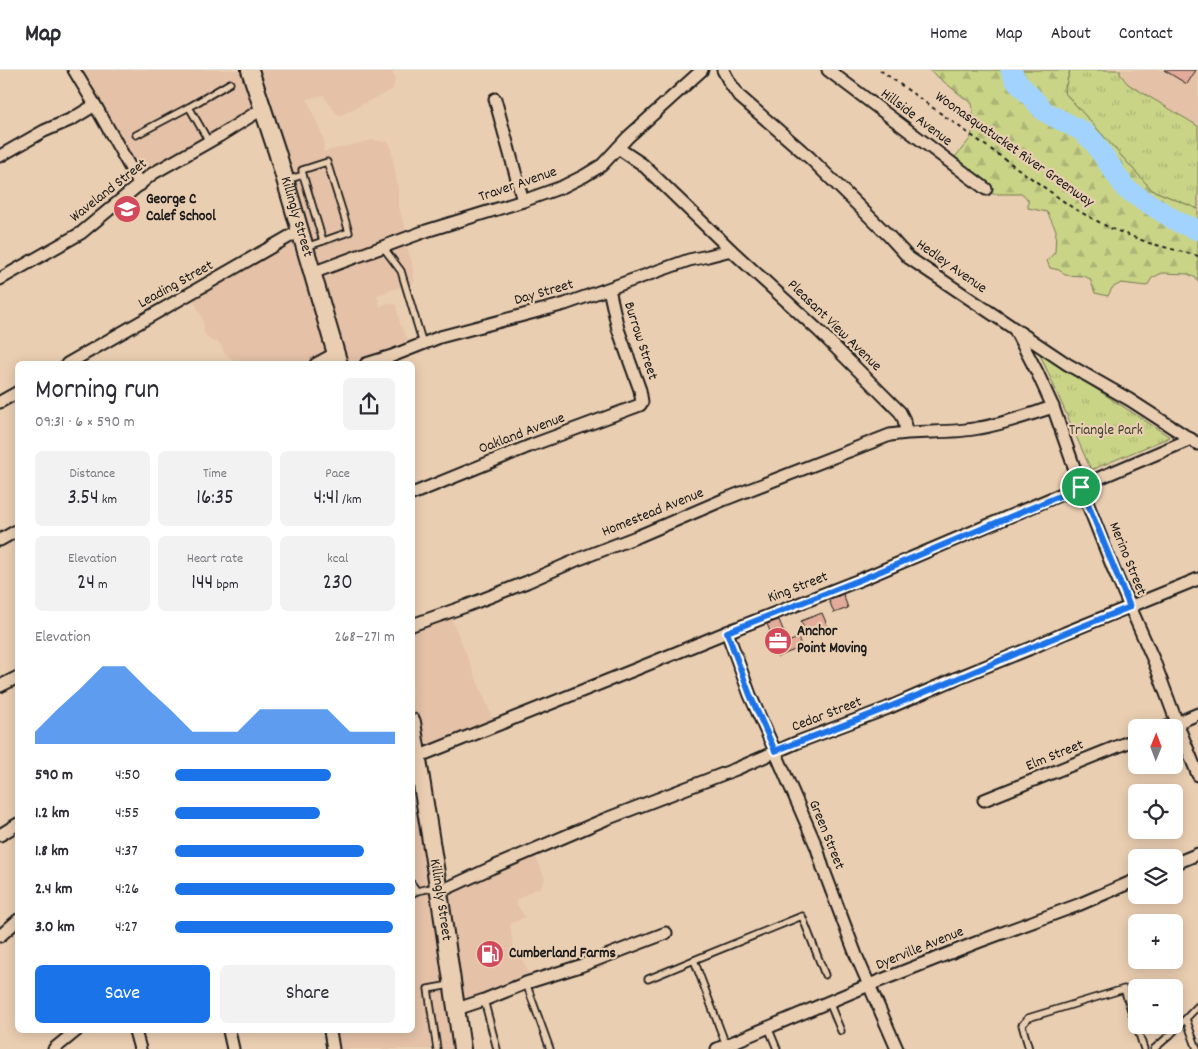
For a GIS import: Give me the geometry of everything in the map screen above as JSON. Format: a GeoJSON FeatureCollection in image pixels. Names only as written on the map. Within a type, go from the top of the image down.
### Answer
{"type":"FeatureCollection","features":[{"type":"Feature","properties":{"kind":"main road","name":"Killingly Street"},"geometry":{"type":"LineString","coordinates":[[250,70],[338,358]]}},
{"type":"Feature","properties":{"kind":"main road","name":"Killingly Street"},"geometry":{"type":"LineString","coordinates":[[415,758],[417,781],[439,889],[462,1049]]}},
{"type":"Feature","properties":{"kind":"street"},"geometry":{"type":"LineString","coordinates":[[74,70],[140,185]]}},
{"type":"Feature","properties":{"kind":"street","name":"Traver Avenue"},"geometry":{"type":"LineString","coordinates":[[312,273],[426,231],[523,201],[562,187],[584,176],[602,164],[628,137],[702,70]]}},
{"type":"Feature","properties":{"kind":"street","name":"Hedley Avenue"},"geometry":{"type":"LineString","coordinates":[[724,70],[739,96],[810,158],[909,258],[1067,364],[1130,400],[1195,442]]}},
{"type":"Feature","properties":{"kind":"street","name":"Hillside Avenue"},"geometry":{"type":"LineString","coordinates":[[828,70],[986,189]]}},
{"type":"Feature","properties":{"kind":"street"},"geometry":{"type":"LineString","coordinates":[[495,99],[523,201]]}},
{"type":"Feature","properties":{"kind":"street"},"geometry":{"type":"LineString","coordinates":[[0,156],[44,131],[72,119],[95,104]]}},
{"type":"Feature","properties":{"kind":"street","name":"Waveland Street"},"geometry":{"type":"LineString","coordinates":[[0,279],[81,233],[152,174],[262,109]]}},
{"type":"Feature","properties":{"kind":"street","name":"Pleasant View Avenue"},"geometry":{"type":"LineString","coordinates":[[618,148],[642,164],[820,332],[900,412],[904,420],[906,432]]}},
{"type":"Feature","properties":{"kind":"street","name":"Leading Street"},"geometry":{"type":"LineString","coordinates":[[72,361],[300,232]]}},
{"type":"Feature","properties":{"kind":"street","name":"Day Street"},"geometry":{"type":"LineString","coordinates":[[376,361],[440,337],[564,304],[689,260],[731,250]]}},
{"type":"Feature","properties":{"kind":"street","name":"Burrow Street"},"geometry":{"type":"LineString","coordinates":[[609,288],[618,329],[640,390],[642,402]]}},
{"type":"Feature","properties":{"kind":"street","name":"Merino Street"},"geometry":{"type":"LineString","coordinates":[[1014,329],[1053,407],[1081,487],[1154,661],[1176,719]]}},
{"type":"Feature","properties":{"kind":"street"},"geometry":{"type":"LineString","coordinates":[[0,402],[15,394]]}},
{"type":"Feature","properties":{"kind":"street","name":"Oakland Avenue"},"geometry":{"type":"LineString","coordinates":[[415,493],[532,445],[640,405],[642,402]]}},
{"type":"Feature","properties":{"kind":"street"},"geometry":{"type":"LineString","coordinates":[[906,432],[978,429],[1053,407]]}},
{"type":"Feature","properties":{"kind":"street","name":"Homestead Avenue"},"geometry":{"type":"LineString","coordinates":[[415,624],[466,606],[723,500],[866,444],[890,435],[906,432]]}},
{"type":"Feature","properties":{"kind":"street","name":"King Street"},"geometry":{"type":"LineString","coordinates":[[415,758],[862,579],[1081,487],[1195,442]]}},
{"type":"Feature","properties":{"kind":"street"},"geometry":{"type":"LineString","coordinates":[[0,540],[15,534]]}},
{"type":"Feature","properties":{"kind":"street","name":"Cedar Street"},"geometry":{"type":"LineString","coordinates":[[439,889],[606,819],[888,708],[1198,579]]}},
{"type":"Feature","properties":{"kind":"street","name":"Green Street"},"geometry":{"type":"LineString","coordinates":[[727,632],[750,695],[817,848],[856,955],[897,1049]]}},
{"type":"Feature","properties":{"kind":"street"},"geometry":{"type":"LineString","coordinates":[[0,686],[15,678]]}},
{"type":"Feature","properties":{"kind":"street"},"geometry":{"type":"LineString","coordinates":[[1183,720],[1198,714]]}},
{"type":"Feature","properties":{"kind":"street","name":"Merino Street"},"geometry":{"type":"LineString","coordinates":[[1183,738],[1198,775]]}},
{"type":"Feature","properties":{"kind":"street","name":"Elm Street"},"geometry":{"type":"LineString","coordinates":[[984,800],[1128,742]]}},
{"type":"Feature","properties":{"kind":"street"},"geometry":{"type":"LineString","coordinates":[[0,835],[15,826]]}},
{"type":"Feature","properties":{"kind":"street"},"geometry":{"type":"LineString","coordinates":[[1183,860],[1198,854]]}},
{"type":"Feature","properties":{"kind":"street","name":"Dyerville Avenue"},"geometry":{"type":"LineString","coordinates":[[722,1047],[869,985],[1078,905],[1128,883]]}},
{"type":"Feature","properties":{"kind":"street"},"geometry":{"type":"LineString","coordinates":[[0,936],[15,923]]}},
{"type":"Feature","properties":{"kind":"street"},"geometry":{"type":"LineString","coordinates":[[457,1009],[526,983],[580,966],[666,933]]}},
{"type":"Feature","properties":{"kind":"street"},"geometry":{"type":"LineString","coordinates":[[54,1049],[74,1033]]}},
{"type":"Feature","properties":{"kind":"street"},"geometry":{"type":"LineString","coordinates":[[136,1033],[140,1049]]}},
{"type":"Feature","properties":{"kind":"street"},"geometry":{"type":"LineString","coordinates":[[229,1033],[233,1049]]}},
{"type":"Feature","properties":{"kind":"street"},"geometry":{"type":"LineString","coordinates":[[330,1033],[333,1049]]}},
{"type":"Feature","properties":{"kind":"lane"},"geometry":{"type":"LineString","coordinates":[[136,135],[230,83]]}},
{"type":"Feature","properties":{"kind":"lane"},"geometry":{"type":"LineString","coordinates":[[189,107],[209,142]]}},
{"type":"Feature","properties":{"kind":"lane"},"geometry":{"type":"LineString","coordinates":[[304,248],[349,232],[327,162],[302,170],[323,241]]}},
{"type":"Feature","properties":{"kind":"lane"},"geometry":{"type":"LineString","coordinates":[[285,181],[303,175]]}},
{"type":"Feature","properties":{"kind":"lane"},"geometry":{"type":"LineString","coordinates":[[383,247],[401,271],[423,344]]}},
{"type":"Feature","properties":{"kind":"lane"},"geometry":{"type":"LineString","coordinates":[[415,892],[439,889]]}},
{"type":"Feature","properties":{"kind":"lane"},"geometry":{"type":"LineString","coordinates":[[648,979],[802,916],[825,975]]}},
{"type":"Feature","properties":{"kind":"lane"},"geometry":{"type":"LineString","coordinates":[[694,960],[722,1047]]}},
{"type":"Feature","properties":{"kind":"lane"},"geometry":{"type":"LineString","coordinates":[[526,983],[550,1049]]}},
{"type":"Feature","properties":{"kind":"lane"},"geometry":{"type":"LineString","coordinates":[[437,1049],[428,989],[453,985]]}},
{"type":"Feature","properties":{"kind":"lane"},"geometry":{"type":"LineString","coordinates":[[1029,1049],[1022,1026],[1028,1018],[1124,989],[1144,1049]]}},
{"type":"Feature","properties":{"kind":"lane"},"geometry":{"type":"LineString","coordinates":[[484,1000],[496,1049]]}},
{"type":"Feature","properties":{"kind":"lane"},"geometry":{"type":"LineString","coordinates":[[829,1002],[841,1031]]}},
{"type":"Feature","properties":{"kind":"lane"},"geometry":{"type":"LineString","coordinates":[[1154,1049],[1198,1006]]}},
{"type":"Feature","properties":{"kind":"lane"},"geometry":{"type":"LineString","coordinates":[[1186,1019],[1197,1049]]}},
{"type":"Feature","properties":{"kind":"lane"},"geometry":{"type":"LineString","coordinates":[[768,1027],[777,1049]]}},
{"type":"Feature","properties":{"kind":"path","name":"Woonasquatucket River Greenway"},"geometry":{"type":"LineString","coordinates":[[880,70],[1073,208],[1110,228],[1142,240],[1198,256]]}},
{"type":"Feature","properties":{"kind":"shaded area"},"geometry":{"type":"Polygon","coordinates":[[[83,70],[391,70],[395,78],[393,89],[341,115],[336,113],[323,95],[307,99],[324,140],[323,152],[373,140],[390,143],[398,189],[398,204],[408,238],[406,242],[412,263],[414,282],[377,295],[380,307],[387,303],[396,305],[400,324],[411,346],[370,361],[234,361],[224,352],[220,343],[210,340],[204,332],[203,320],[191,294],[297,233],[264,115],[144,181],[77,72],[83,70]]]}},
{"type":"Feature","properties":{"kind":"shaded area"},"geometry":{"type":"Polygon","coordinates":[[[1120,70],[1198,70],[1198,126],[1128,84],[1120,74],[1120,70]]]}},
{"type":"Feature","properties":{"kind":"shaded area"},"geometry":{"type":"Polygon","coordinates":[[[449,613],[495,724],[423,753],[415,730],[415,623],[449,613]]]}},
{"type":"Feature","properties":{"kind":"shaded area"},"geometry":{"type":"Polygon","coordinates":[[[415,772],[439,888],[533,851],[545,879],[540,888],[516,900],[525,917],[510,924],[514,950],[520,954],[533,984],[459,1014],[463,1049],[334,1049],[331,1033],[415,1033],[415,772]]]}},
{"type":"Feature","properties":{"kind":"green space"},"geometry":{"type":"Polygon","coordinates":[[[929,70],[1070,70],[1064,92],[1152,190],[1198,209],[1198,282],[1196,278],[1188,274],[1162,273],[1152,278],[1147,286],[1121,283],[1112,288],[1108,296],[1095,293],[1090,279],[1084,276],[1065,275],[1059,270],[1050,268],[1047,261],[1055,252],[1056,230],[1047,212],[1028,208],[1028,200],[1023,194],[993,194],[951,162],[970,139],[975,124],[972,104],[929,70]]]}},
{"type":"Feature","properties":{"kind":"green space"},"geometry":{"type":"Polygon","coordinates":[[[1070,70],[1120,70],[1120,74],[1128,84],[1198,126],[1198,209],[1152,190],[1064,92],[1070,70]]]}},
{"type":"Feature","properties":{"kind":"green space","name":"Triangle Park"},"geometry":{"type":"Polygon","coordinates":[[[1039,352],[1170,437],[1091,470],[1039,352]]]}},
{"type":"Feature","properties":{"kind":"building"},"geometry":{"type":"Polygon","coordinates":[[[1164,70],[1196,70],[1187,84],[1164,70]]]}},
{"type":"Feature","properties":{"kind":"building"},"geometry":{"type":"Polygon","coordinates":[[[843,594],[848,608],[834,613],[829,600],[843,594]]]}},
{"type":"Feature","properties":{"kind":"building"},"geometry":{"type":"Polygon","coordinates":[[[822,613],[828,627],[806,635],[801,621],[822,613]]]}},
{"type":"Feature","properties":{"kind":"building"},"geometry":{"type":"Polygon","coordinates":[[[779,620],[788,642],[798,638],[802,647],[777,657],[774,649],[777,648],[767,624],[779,620]]]}},
{"type":"Feature","properties":{"kind":"waterway"},"geometry":{"type":"LineString","coordinates":[[1011,70],[1015,79],[1045,112],[1082,131],[1094,142],[1126,189],[1178,222],[1198,230]]}},
{"type":"Feature","properties":{"kind":"place","name":"George C Calef School"},"geometry":{"type":"Point","coordinates":[127,209]}},
{"type":"Feature","properties":{"kind":"place","name":"Anchor Point Moving"},"geometry":{"type":"Point","coordinates":[778,641]}},
{"type":"Feature","properties":{"kind":"place","name":"Cumberland Farms"},"geometry":{"type":"Point","coordinates":[490,954]}},
{"type":"Feature","properties":{"kind":"route"},"geometry":{"type":"LineString","coordinates":[[1081,487],[1130,607],[888,708],[775,751],[750,695],[727,632],[862,579],[1081,487]]}}]}
